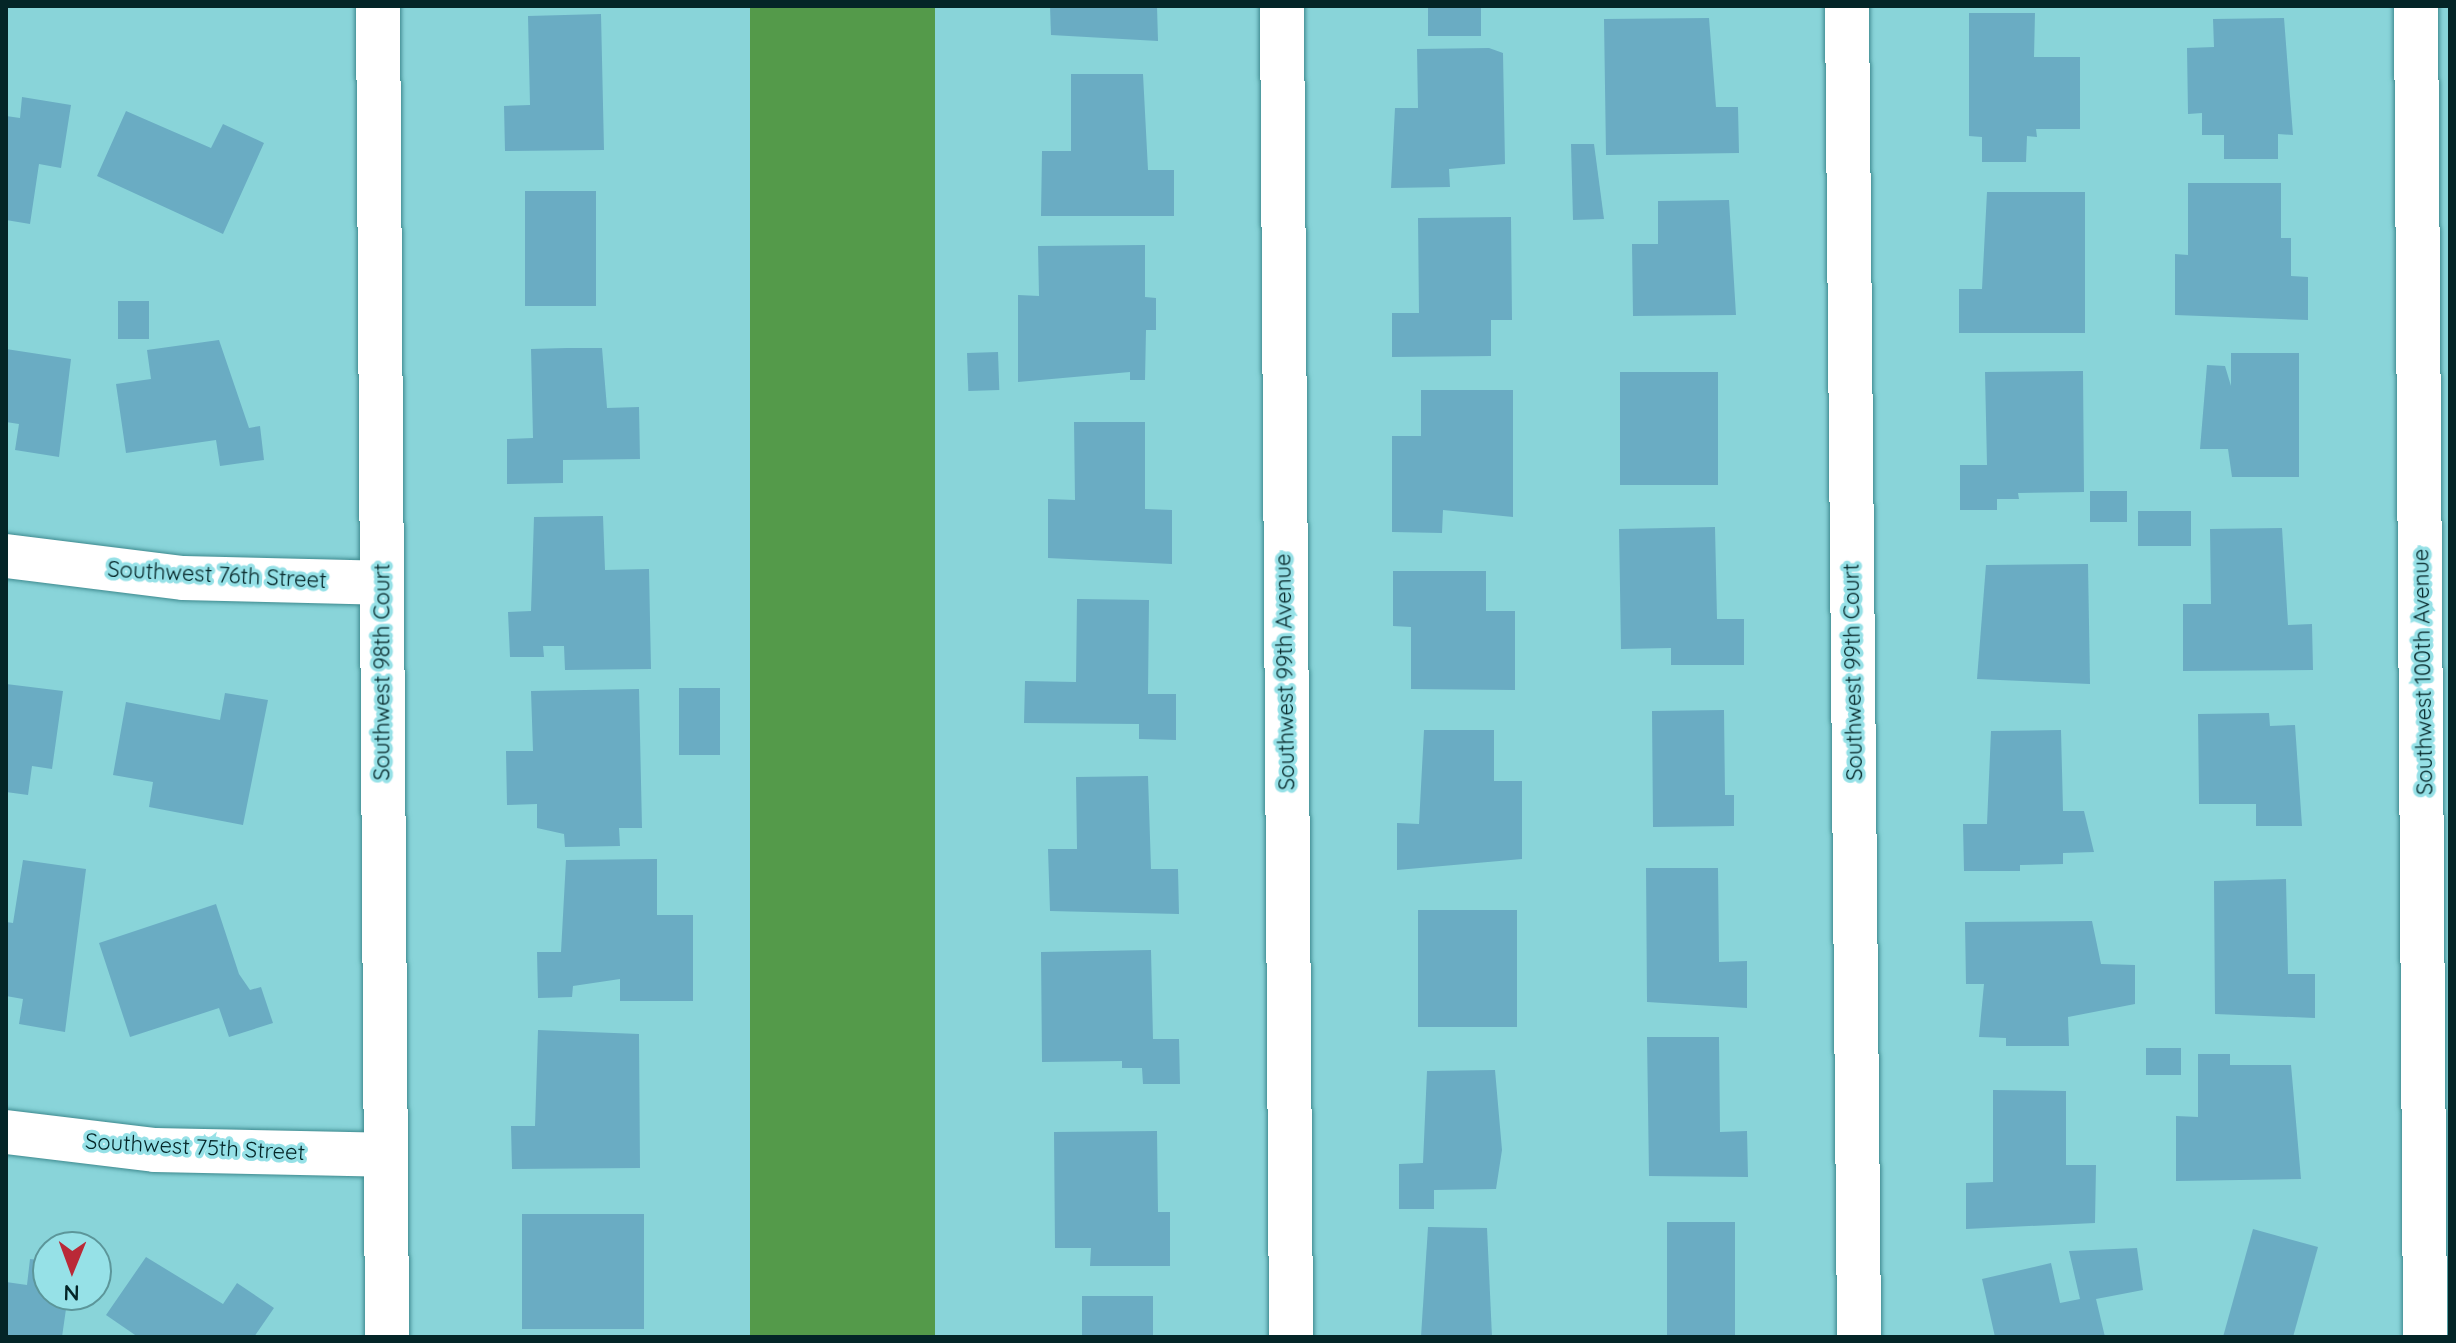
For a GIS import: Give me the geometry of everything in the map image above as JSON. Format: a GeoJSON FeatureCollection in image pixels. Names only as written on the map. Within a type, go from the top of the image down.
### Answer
{"type":"FeatureCollection","features":[{"type":"Feature","properties":{"kind":"street","name":"Southwest 98th Court"},"geometry":{"type":"LineString","coordinates":[[378,6],[387,1337]]}},
{"type":"Feature","properties":{"kind":"street","name":"Southwest 99th Avenue"},"geometry":{"type":"LineString","coordinates":[[1282,6],[1291,1337]]}},
{"type":"Feature","properties":{"kind":"street","name":"Southwest 99th Court"},"geometry":{"type":"LineString","coordinates":[[1847,6],[1859,1337]]}},
{"type":"Feature","properties":{"kind":"street","name":"Southwest 100th Avenue"},"geometry":{"type":"LineString","coordinates":[[2416,6],[2437,662],[2425,1337]]}},
{"type":"Feature","properties":{"kind":"street","name":"Southwest 76th Street"},"geometry":{"type":"LineString","coordinates":[[6,556],[183,578],[381,583]]}},
{"type":"Feature","properties":{"kind":"street","name":"Southwest 75th Street"},"geometry":{"type":"LineString","coordinates":[[6,1132],[155,1150],[385,1155]]}},
{"type":"Feature","properties":{"kind":"shaded area"},"geometry":{"type":"Polygon","coordinates":[[[750,6],[935,6],[935,1337],[750,1337],[750,6]]]}},
{"type":"Feature","properties":{"kind":"building"},"geometry":{"type":"Polygon","coordinates":[[[1050,6],[1157,6],[1158,41],[1051,35],[1050,6]]]}},
{"type":"Feature","properties":{"kind":"building"},"geometry":{"type":"Polygon","coordinates":[[[1428,6],[1481,6],[1481,36],[1428,36],[1428,6]]]}},
{"type":"Feature","properties":{"kind":"building"},"geometry":{"type":"Polygon","coordinates":[[[1969,13],[2035,13],[2034,57],[2080,57],[2080,129],[2036,129],[2037,137],[2027,136],[2026,162],[1982,162],[1982,137],[1969,136],[1969,13]]]}},
{"type":"Feature","properties":{"kind":"building"},"geometry":{"type":"Polygon","coordinates":[[[601,14],[604,150],[505,151],[504,106],[530,105],[528,16],[601,14]]]}},
{"type":"Feature","properties":{"kind":"building"},"geometry":{"type":"Polygon","coordinates":[[[1709,18],[1716,107],[1738,107],[1739,153],[1606,155],[1604,19],[1709,18]]]}},
{"type":"Feature","properties":{"kind":"building"},"geometry":{"type":"Polygon","coordinates":[[[2284,18],[2293,135],[2278,134],[2278,159],[2224,159],[2224,135],[2202,135],[2202,113],[2188,114],[2187,48],[2214,47],[2213,19],[2284,18]]]}},
{"type":"Feature","properties":{"kind":"building"},"geometry":{"type":"Polygon","coordinates":[[[1489,48],[1503,53],[1505,164],[1449,169],[1450,187],[1391,188],[1395,108],[1418,108],[1417,49],[1489,48]]]}},
{"type":"Feature","properties":{"kind":"building"},"geometry":{"type":"Polygon","coordinates":[[[1071,74],[1143,74],[1148,170],[1174,170],[1174,216],[1041,216],[1042,151],[1071,151],[1071,74]]]}},
{"type":"Feature","properties":{"kind":"building"},"geometry":{"type":"Polygon","coordinates":[[[22,97],[71,105],[61,168],[39,164],[30,224],[6,220],[6,116],[20,118],[22,97]]]}},
{"type":"Feature","properties":{"kind":"building"},"geometry":{"type":"Polygon","coordinates":[[[126,111],[211,148],[223,124],[264,143],[223,234],[97,176],[126,111]]]}},
{"type":"Feature","properties":{"kind":"building"},"geometry":{"type":"Polygon","coordinates":[[[1571,144],[1594,144],[1604,219],[1573,220],[1571,144]]]}},
{"type":"Feature","properties":{"kind":"building"},"geometry":{"type":"Polygon","coordinates":[[[2188,183],[2281,183],[2281,238],[2291,238],[2291,276],[2308,277],[2308,320],[2175,315],[2175,254],[2188,255],[2188,183]]]}},
{"type":"Feature","properties":{"kind":"building"},"geometry":{"type":"Polygon","coordinates":[[[525,191],[596,191],[596,306],[525,306],[525,191]]]}},
{"type":"Feature","properties":{"kind":"building"},"geometry":{"type":"Polygon","coordinates":[[[1987,192],[2085,192],[2085,333],[1959,333],[1959,289],[1982,289],[1987,192]]]}},
{"type":"Feature","properties":{"kind":"building"},"geometry":{"type":"Polygon","coordinates":[[[1729,200],[1736,315],[1633,316],[1632,244],[1658,244],[1658,201],[1729,200]]]}},
{"type":"Feature","properties":{"kind":"building"},"geometry":{"type":"Polygon","coordinates":[[[1511,217],[1512,320],[1491,320],[1491,356],[1392,357],[1392,313],[1419,313],[1418,218],[1511,217]]]}},
{"type":"Feature","properties":{"kind":"building"},"geometry":{"type":"Polygon","coordinates":[[[1145,245],[1145,297],[1156,298],[1156,330],[1146,330],[1145,380],[1130,380],[1130,372],[1018,382],[1018,295],[1039,296],[1038,246],[1145,245]]]}},
{"type":"Feature","properties":{"kind":"building"},"geometry":{"type":"Polygon","coordinates":[[[118,301],[149,301],[149,339],[118,339],[118,301]]]}},
{"type":"Feature","properties":{"kind":"building"},"geometry":{"type":"Polygon","coordinates":[[[219,340],[249,428],[260,426],[264,460],[220,466],[216,440],[126,453],[116,384],[151,379],[147,350],[219,340]]]}},
{"type":"Feature","properties":{"kind":"building"},"geometry":{"type":"Polygon","coordinates":[[[602,348],[607,408],[639,407],[640,459],[563,460],[563,483],[507,484],[507,439],[533,438],[531,349],[602,348]]]}},
{"type":"Feature","properties":{"kind":"building"},"geometry":{"type":"Polygon","coordinates":[[[6,349],[71,359],[59,457],[15,450],[19,424],[6,422],[6,349]]]}},
{"type":"Feature","properties":{"kind":"building"},"geometry":{"type":"Polygon","coordinates":[[[998,352],[999,390],[968,391],[967,353],[998,352]]]}},
{"type":"Feature","properties":{"kind":"building"},"geometry":{"type":"Polygon","coordinates":[[[2231,353],[2299,353],[2299,477],[2232,477],[2228,449],[2200,449],[2207,365],[2225,366],[2231,386],[2231,353]]]}},
{"type":"Feature","properties":{"kind":"building"},"geometry":{"type":"Polygon","coordinates":[[[2083,371],[2084,492],[2018,493],[2019,499],[1997,499],[1997,510],[1960,510],[1960,465],[1987,465],[1985,372],[2083,371]]]}},
{"type":"Feature","properties":{"kind":"building"},"geometry":{"type":"Polygon","coordinates":[[[1620,372],[1718,372],[1718,485],[1620,485],[1620,372]]]}},
{"type":"Feature","properties":{"kind":"building"},"geometry":{"type":"Polygon","coordinates":[[[1421,390],[1513,390],[1513,517],[1443,510],[1442,533],[1392,532],[1392,436],[1421,436],[1421,390]]]}},
{"type":"Feature","properties":{"kind":"building"},"geometry":{"type":"Polygon","coordinates":[[[1074,422],[1145,422],[1145,509],[1172,510],[1172,564],[1048,558],[1048,499],[1075,500],[1074,422]]]}},
{"type":"Feature","properties":{"kind":"building"},"geometry":{"type":"Polygon","coordinates":[[[2090,491],[2127,491],[2127,522],[2090,522],[2090,491]]]}},
{"type":"Feature","properties":{"kind":"building"},"geometry":{"type":"Polygon","coordinates":[[[2138,511],[2191,511],[2191,546],[2138,546],[2138,511]]]}},
{"type":"Feature","properties":{"kind":"building"},"geometry":{"type":"Polygon","coordinates":[[[603,516],[605,570],[649,569],[651,669],[565,670],[564,646],[543,646],[544,657],[510,657],[508,612],[531,611],[534,517],[603,516]]]}},
{"type":"Feature","properties":{"kind":"building"},"geometry":{"type":"Polygon","coordinates":[[[1715,527],[1717,619],[1744,619],[1744,665],[1671,665],[1671,648],[1621,649],[1619,529],[1715,527]]]}},
{"type":"Feature","properties":{"kind":"building"},"geometry":{"type":"Polygon","coordinates":[[[2282,528],[2288,625],[2312,624],[2313,670],[2183,671],[2183,604],[2211,604],[2210,529],[2282,528]]]}},
{"type":"Feature","properties":{"kind":"building"},"geometry":{"type":"Polygon","coordinates":[[[2088,564],[2090,684],[1977,679],[1986,565],[2088,564]]]}},
{"type":"Feature","properties":{"kind":"building"},"geometry":{"type":"Polygon","coordinates":[[[1393,571],[1486,571],[1486,611],[1515,611],[1515,690],[1411,689],[1411,627],[1393,626],[1393,571]]]}},
{"type":"Feature","properties":{"kind":"building"},"geometry":{"type":"Polygon","coordinates":[[[1077,599],[1149,600],[1148,694],[1176,694],[1176,740],[1139,739],[1139,724],[1024,723],[1025,681],[1076,682],[1077,599]]]}},
{"type":"Feature","properties":{"kind":"building"},"geometry":{"type":"Polygon","coordinates":[[[6,684],[63,691],[52,769],[32,766],[28,795],[6,792],[6,684]]]}},
{"type":"Feature","properties":{"kind":"building"},"geometry":{"type":"Polygon","coordinates":[[[679,688],[720,688],[720,755],[679,755],[679,688]]]}},
{"type":"Feature","properties":{"kind":"building"},"geometry":{"type":"Polygon","coordinates":[[[639,689],[642,828],[619,828],[620,846],[565,847],[564,834],[537,828],[537,804],[507,805],[506,751],[533,751],[531,691],[639,689]]]}},
{"type":"Feature","properties":{"kind":"building"},"geometry":{"type":"Polygon","coordinates":[[[225,693],[268,700],[243,825],[149,807],[153,782],[113,775],[126,702],[220,720],[225,693]]]}},
{"type":"Feature","properties":{"kind":"building"},"geometry":{"type":"Polygon","coordinates":[[[1724,710],[1725,795],[1734,795],[1734,826],[1653,827],[1652,711],[1724,710]]]}},
{"type":"Feature","properties":{"kind":"building"},"geometry":{"type":"Polygon","coordinates":[[[2269,713],[2270,726],[2295,725],[2302,826],[2256,826],[2256,804],[2199,804],[2198,714],[2269,713]]]}},
{"type":"Feature","properties":{"kind":"building"},"geometry":{"type":"Polygon","coordinates":[[[1424,730],[1494,730],[1494,781],[1522,781],[1522,859],[1397,870],[1397,823],[1419,824],[1424,730]]]}},
{"type":"Feature","properties":{"kind":"building"},"geometry":{"type":"Polygon","coordinates":[[[2061,730],[2063,811],[2084,811],[2094,852],[2063,853],[2063,864],[2020,865],[2020,871],[1964,871],[1963,824],[1987,824],[1991,731],[2061,730]]]}},
{"type":"Feature","properties":{"kind":"building"},"geometry":{"type":"Polygon","coordinates":[[[1148,776],[1151,869],[1178,869],[1179,914],[1050,911],[1048,849],[1077,849],[1076,777],[1148,776]]]}},
{"type":"Feature","properties":{"kind":"building"},"geometry":{"type":"Polygon","coordinates":[[[657,859],[657,915],[693,915],[693,1001],[620,1001],[620,979],[573,986],[572,997],[538,998],[537,952],[561,952],[566,860],[657,859]]]}},
{"type":"Feature","properties":{"kind":"building"},"geometry":{"type":"Polygon","coordinates":[[[23,860],[86,869],[65,1032],[19,1024],[23,999],[6,996],[6,922],[13,923],[23,860]]]}},
{"type":"Feature","properties":{"kind":"building"},"geometry":{"type":"Polygon","coordinates":[[[1646,868],[1718,868],[1719,962],[1747,961],[1747,1008],[1647,1002],[1646,868]]]}},
{"type":"Feature","properties":{"kind":"building"},"geometry":{"type":"Polygon","coordinates":[[[2286,879],[2288,974],[2315,974],[2315,1018],[2215,1014],[2214,881],[2286,879]]]}},
{"type":"Feature","properties":{"kind":"building"},"geometry":{"type":"Polygon","coordinates":[[[216,904],[239,974],[250,990],[261,987],[273,1023],[229,1037],[219,1008],[130,1037],[99,943],[216,904]]]}},
{"type":"Feature","properties":{"kind":"building"},"geometry":{"type":"Polygon","coordinates":[[[1418,910],[1517,910],[1517,1027],[1418,1027],[1418,910]]]}},
{"type":"Feature","properties":{"kind":"building"},"geometry":{"type":"Polygon","coordinates":[[[2092,921],[2101,964],[2135,965],[2135,1004],[2068,1017],[2069,1046],[2006,1046],[2006,1038],[1979,1037],[1984,984],[1966,984],[1965,922],[2092,921]]]}},
{"type":"Feature","properties":{"kind":"building"},"geometry":{"type":"Polygon","coordinates":[[[1151,950],[1153,1039],[1179,1039],[1180,1084],[1143,1084],[1142,1068],[1122,1068],[1122,1061],[1042,1062],[1041,952],[1151,950]]]}},
{"type":"Feature","properties":{"kind":"building"},"geometry":{"type":"Polygon","coordinates":[[[538,1030],[639,1034],[640,1168],[512,1169],[511,1126],[535,1126],[538,1030]]]}},
{"type":"Feature","properties":{"kind":"building"},"geometry":{"type":"Polygon","coordinates":[[[1647,1037],[1719,1037],[1720,1132],[1747,1131],[1748,1177],[1649,1176],[1647,1037]]]}},
{"type":"Feature","properties":{"kind":"building"},"geometry":{"type":"Polygon","coordinates":[[[2146,1048],[2181,1048],[2181,1075],[2146,1075],[2146,1048]]]}},
{"type":"Feature","properties":{"kind":"building"},"geometry":{"type":"Polygon","coordinates":[[[2198,1054],[2230,1054],[2230,1065],[2291,1065],[2301,1179],[2176,1181],[2176,1116],[2198,1117],[2198,1054]]]}},
{"type":"Feature","properties":{"kind":"building"},"geometry":{"type":"Polygon","coordinates":[[[1495,1070],[1502,1150],[1496,1189],[1434,1190],[1434,1209],[1399,1209],[1399,1164],[1423,1163],[1427,1071],[1495,1070]]]}},
{"type":"Feature","properties":{"kind":"building"},"geometry":{"type":"Polygon","coordinates":[[[1993,1090],[2066,1091],[2066,1165],[2096,1165],[2095,1223],[1966,1229],[1966,1183],[1993,1182],[1993,1090]]]}},
{"type":"Feature","properties":{"kind":"building"},"geometry":{"type":"Polygon","coordinates":[[[1157,1131],[1158,1212],[1170,1212],[1170,1266],[1090,1266],[1091,1248],[1055,1248],[1054,1132],[1157,1131]]]}},
{"type":"Feature","properties":{"kind":"building"},"geometry":{"type":"Polygon","coordinates":[[[522,1214],[644,1214],[644,1329],[522,1329],[522,1214]]]}},
{"type":"Feature","properties":{"kind":"building"},"geometry":{"type":"Polygon","coordinates":[[[1667,1222],[1735,1222],[1735,1337],[1667,1337],[1667,1222]]]}},
{"type":"Feature","properties":{"kind":"building"},"geometry":{"type":"Polygon","coordinates":[[[1428,1227],[1487,1228],[1492,1337],[1421,1337],[1428,1227]]]}},
{"type":"Feature","properties":{"kind":"building"},"geometry":{"type":"Polygon","coordinates":[[[2253,1229],[2318,1247],[2293,1337],[2223,1337],[2253,1229]]]}},
{"type":"Feature","properties":{"kind":"building"},"geometry":{"type":"Polygon","coordinates":[[[2137,1248],[2143,1290],[2096,1299],[2105,1337],[1995,1337],[1982,1279],[2051,1263],[2060,1303],[2080,1299],[2069,1251],[2137,1248]]]}},
{"type":"Feature","properties":{"kind":"building"},"geometry":{"type":"Polygon","coordinates":[[[146,1257],[223,1304],[237,1283],[274,1308],[254,1337],[138,1337],[106,1315],[112,1311],[112,1306],[146,1257]]]}},
{"type":"Feature","properties":{"kind":"building"},"geometry":{"type":"Polygon","coordinates":[[[32,1259],[32,1311],[66,1311],[62,1337],[6,1337],[6,1282],[27,1285],[32,1259]]]}},
{"type":"Feature","properties":{"kind":"building"},"geometry":{"type":"Polygon","coordinates":[[[1082,1296],[1153,1296],[1153,1337],[1082,1337],[1082,1296]]]}}]}
